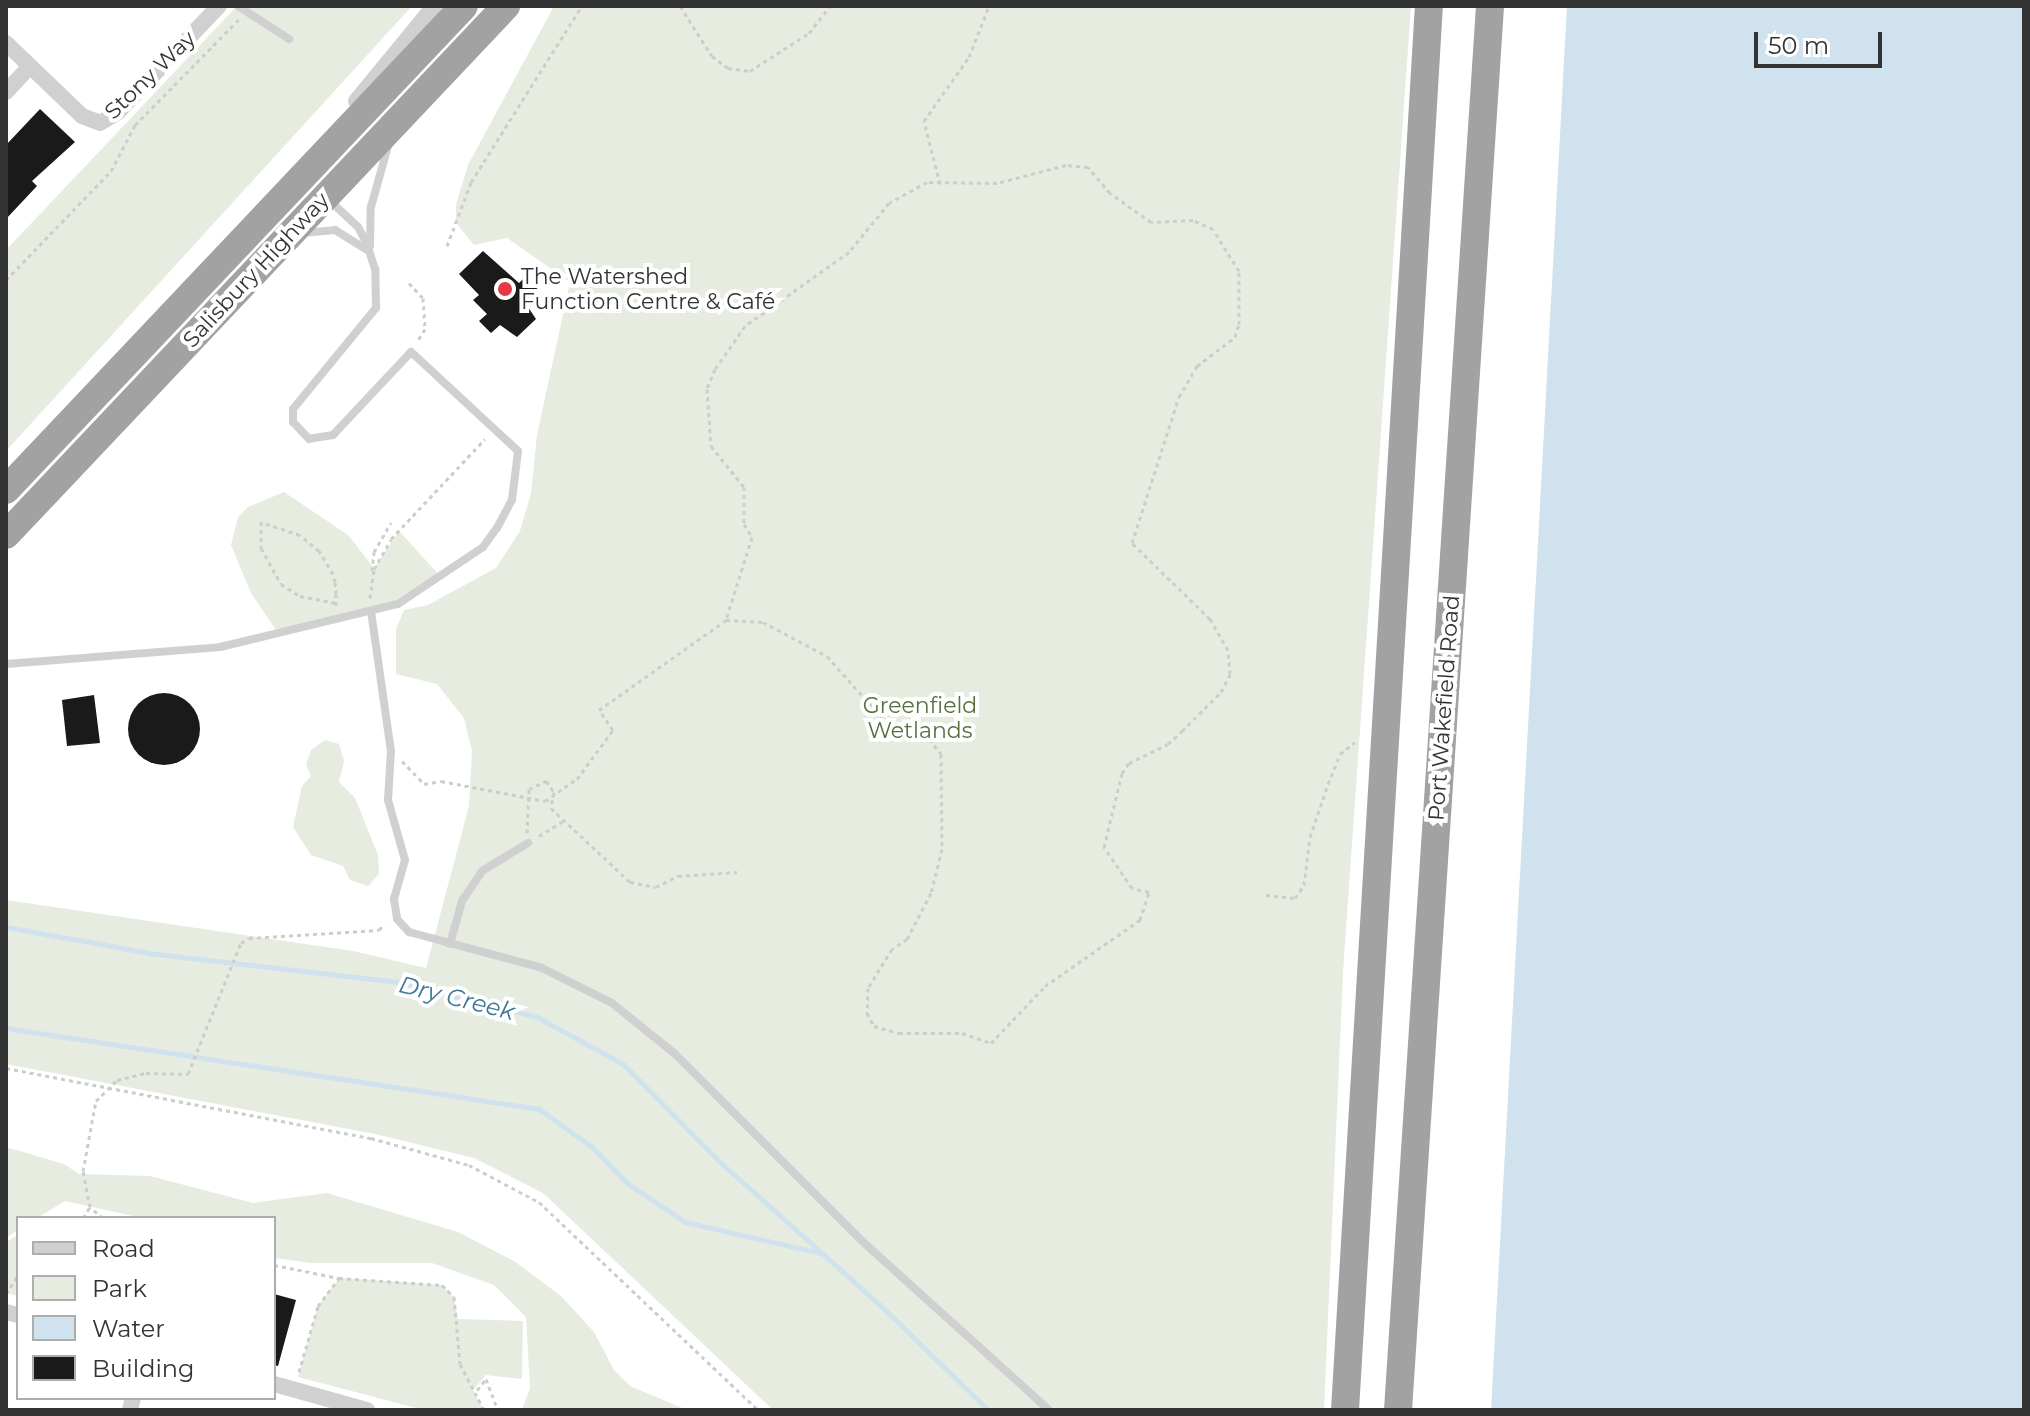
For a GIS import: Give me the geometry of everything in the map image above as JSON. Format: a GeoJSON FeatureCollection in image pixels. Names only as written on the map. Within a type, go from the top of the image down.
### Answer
{"type":"FeatureCollection","features":[{"type":"Feature","properties":{"kind":"highway","name":"Salisbury Highway"},"geometry":{"type":"LineString","coordinates":[[6,490],[464,6]]}},
{"type":"Feature","properties":{"kind":"highway","name":"Salisbury Highway"},"geometry":{"type":"LineString","coordinates":[[6,535],[506,6]]}},
{"type":"Feature","properties":{"kind":"highway"},"geometry":{"type":"LineString","coordinates":[[1345,1410],[1429,6]]}},
{"type":"Feature","properties":{"kind":"highway","name":"Port Wakefield Road"},"geometry":{"type":"LineString","coordinates":[[1398,1410],[1490,6]]}},
{"type":"Feature","properties":{"kind":"highway"},"geometry":{"type":"LineString","coordinates":[[303,173],[325,197]]}},
{"type":"Feature","properties":{"kind":"street","name":"Stony Way"},"geometry":{"type":"LineString","coordinates":[[6,43],[82,116],[105,122],[219,6]]}},
{"type":"Feature","properties":{"kind":"street"},"geometry":{"type":"LineString","coordinates":[[303,173],[328,132],[434,6]]}},
{"type":"Feature","properties":{"kind":"street"},"geometry":{"type":"LineString","coordinates":[[6,92],[30,66]]}},
{"type":"Feature","properties":{"kind":"street"},"geometry":{"type":"LineString","coordinates":[[276,1385],[367,1410]]}},
{"type":"Feature","properties":{"kind":"lane"},"geometry":{"type":"LineString","coordinates":[[242,9],[289,39]]}},
{"type":"Feature","properties":{"kind":"lane"},"geometry":{"type":"LineString","coordinates":[[6,664],[220,647],[398,604],[442,578],[483,547],[497,528],[512,500],[518,451],[411,352],[333,435],[309,439],[299,432],[293,409],[376,308],[370,252],[376,179],[402,116]]}},
{"type":"Feature","properties":{"kind":"lane"},"geometry":{"type":"LineString","coordinates":[[325,197],[358,227],[370,252]]}},
{"type":"Feature","properties":{"kind":"lane"},"geometry":{"type":"LineString","coordinates":[[287,237],[335,230],[370,252]]}},
{"type":"Feature","properties":{"kind":"lane"},"geometry":{"type":"LineString","coordinates":[[371,611],[391,751],[388,800],[405,860],[394,899],[397,919],[409,932],[582,985],[637,1022],[862,1241],[1049,1410]]}},
{"type":"Feature","properties":{"kind":"lane"},"geometry":{"type":"LineString","coordinates":[[450,944],[462,901],[482,871],[528,843]]}},
{"type":"Feature","properties":{"kind":"path"},"geometry":{"type":"LineString","coordinates":[[447,246],[471,182],[582,6]]}},
{"type":"Feature","properties":{"kind":"path"},"geometry":{"type":"LineString","coordinates":[[680,6],[712,56],[728,68],[750,71],[809,33],[830,6]]}},
{"type":"Feature","properties":{"kind":"path"},"geometry":{"type":"LineString","coordinates":[[940,184],[924,121],[969,57],[989,6]]}},
{"type":"Feature","properties":{"kind":"path"},"geometry":{"type":"LineString","coordinates":[[6,280],[111,171],[135,125],[242,9]]}},
{"type":"Feature","properties":{"kind":"path"},"geometry":{"type":"LineString","coordinates":[[391,751],[424,784],[453,783],[526,798],[554,796],[577,779],[613,730],[599,710],[726,620],[752,537],[744,524],[747,495],[711,446],[707,389],[745,326],[778,298],[849,252],[876,215],[912,186],[997,183],[1039,170],[1088,167],[1110,193],[1151,222],[1193,220],[1213,229],[1239,271],[1239,324],[1235,337],[1197,366],[1179,397],[1157,457],[1132,543],[1210,619],[1228,650],[1230,674],[1221,692],[1168,744],[1129,763],[1111,805],[1104,847],[1132,888],[1149,892],[1140,920],[1100,946],[1077,968],[1033,996],[991,1043],[962,1033],[899,1033],[874,1026],[867,1013],[868,988],[892,949],[913,927],[931,893],[942,849],[941,754],[929,739],[893,730],[873,702],[836,671],[827,656],[763,622],[726,620]]}},
{"type":"Feature","properties":{"kind":"path"},"geometry":{"type":"LineString","coordinates":[[409,283],[423,298],[425,329],[411,352]]}},
{"type":"Feature","properties":{"kind":"path"},"geometry":{"type":"LineString","coordinates":[[372,581],[391,539],[496,428]]}},
{"type":"Feature","properties":{"kind":"path"},"geometry":{"type":"LineString","coordinates":[[333,620],[336,603],[333,574],[319,551],[300,535],[261,522],[261,548],[281,584],[300,596],[336,603]]}},
{"type":"Feature","properties":{"kind":"path"},"geometry":{"type":"LineString","coordinates":[[371,611],[374,552],[391,523]]}},
{"type":"Feature","properties":{"kind":"path"},"geometry":{"type":"LineString","coordinates":[[1266,895],[1295,898],[1304,885],[1310,837],[1328,784],[1340,754],[1355,742]]}},
{"type":"Feature","properties":{"kind":"path"},"geometry":{"type":"LineString","coordinates":[[563,821],[528,843],[526,798],[539,781],[553,788],[551,808],[563,821],[615,870],[644,887],[678,876],[737,872]]}},
{"type":"Feature","properties":{"kind":"path"},"geometry":{"type":"LineString","coordinates":[[101,1216],[90,1207],[83,1171],[91,1114],[106,1088],[146,1073],[188,1074],[241,943],[249,938],[379,930],[394,899]]}},
{"type":"Feature","properties":{"kind":"path"},"geometry":{"type":"LineString","coordinates":[[6,1068],[371,1138],[469,1165],[539,1202],[758,1410]]}},
{"type":"Feature","properties":{"kind":"path"},"geometry":{"type":"LineString","coordinates":[[84,1216],[90,1207]]}},
{"type":"Feature","properties":{"kind":"path"},"geometry":{"type":"LineString","coordinates":[[276,1265],[339,1278],[442,1285],[449,1290],[458,1319],[460,1364],[484,1410]]}},
{"type":"Feature","properties":{"kind":"path"},"geometry":{"type":"LineString","coordinates":[[293,1390],[318,1306],[339,1278]]}},
{"type":"Feature","properties":{"kind":"path"},"geometry":{"type":"LineString","coordinates":[[476,1391],[486,1379],[498,1410]]}},
{"type":"Feature","properties":{"kind":"green space"},"geometry":{"type":"Polygon","coordinates":[[[237,6],[412,6],[6,451],[6,250],[237,6]]]}},
{"type":"Feature","properties":{"kind":"green space","name":"Greenfield Wetlands"},"geometry":{"type":"Polygon","coordinates":[[[554,6],[1411,6],[1343,972],[1324,1410],[773,1410],[543,1193],[474,1158],[375,1134],[6,1064],[6,900],[353,951],[426,968],[469,806],[472,751],[464,718],[437,684],[396,674],[396,629],[404,610],[428,605],[496,568],[520,531],[531,493],[537,435],[570,282],[507,238],[474,245],[456,223],[456,204],[468,165],[554,6]]]}},
{"type":"Feature","properties":{"kind":"green space"},"geometry":{"type":"Polygon","coordinates":[[[284,492],[348,535],[374,568],[399,531],[442,578],[398,604],[278,633],[251,593],[231,545],[238,517],[248,507],[284,492]]]}},
{"type":"Feature","properties":{"kind":"green space"},"geometry":{"type":"Polygon","coordinates":[[[325,740],[339,744],[344,761],[339,782],[355,798],[378,855],[379,874],[368,886],[350,880],[343,866],[311,855],[293,827],[302,786],[311,776],[306,765],[311,750],[325,740]]]}},
{"type":"Feature","properties":{"kind":"green space"},"geometry":{"type":"Polygon","coordinates":[[[6,1147],[64,1164],[79,1174],[150,1176],[253,1203],[327,1193],[458,1232],[514,1261],[561,1296],[594,1332],[614,1370],[630,1386],[687,1410],[522,1410],[530,1388],[526,1317],[494,1285],[432,1263],[311,1263],[276,1258],[276,1216],[133,1216],[65,1201],[40,1216],[16,1216],[16,1231],[6,1238],[6,1147]]]}},
{"type":"Feature","properties":{"kind":"green space"},"geometry":{"type":"Polygon","coordinates":[[[16,1236],[16,1296],[6,1293],[6,1242],[16,1236]]]}},
{"type":"Feature","properties":{"kind":"green space"},"geometry":{"type":"Polygon","coordinates":[[[339,1278],[442,1285],[454,1297],[458,1319],[523,1321],[522,1379],[486,1375],[473,1390],[484,1410],[424,1410],[298,1377],[318,1306],[339,1278]]]}},
{"type":"Feature","properties":{"kind":"water"},"geometry":{"type":"Polygon","coordinates":[[[1567,6],[2024,6],[2024,1410],[1491,1410],[1567,6]]]}},
{"type":"Feature","properties":{"kind":"building"},"geometry":{"type":"Polygon","coordinates":[[[40,109],[75,142],[32,181],[37,186],[6,219],[6,145],[40,109]]]}},
{"type":"Feature","properties":{"kind":"building","name":"The Watershed Function Centre & Café"},"geometry":{"type":"Polygon","coordinates":[[[483,251],[519,283],[534,268],[546,280],[524,301],[536,319],[517,337],[500,325],[491,333],[479,321],[487,314],[473,300],[479,295],[459,274],[483,251]]]}},
{"type":"Feature","properties":{"kind":"building"},"geometry":{"type":"Polygon","coordinates":[[[171,693],[190,703],[198,715],[198,743],[190,755],[178,763],[157,765],[138,755],[130,743],[128,722],[138,703],[150,695],[171,693]]]}},
{"type":"Feature","properties":{"kind":"building"},"geometry":{"type":"Polygon","coordinates":[[[94,695],[100,743],[67,746],[62,700],[94,695]]]}},
{"type":"Feature","properties":{"kind":"building"},"geometry":{"type":"Polygon","coordinates":[[[276,1295],[296,1300],[276,1366],[276,1295]]]}},
{"type":"Feature","properties":{"kind":"waterway","name":"Dry Creek"},"geometry":{"type":"LineString","coordinates":[[6,927],[156,954],[398,982],[537,1017],[623,1064],[720,1162],[880,1305],[988,1410]]}},
{"type":"Feature","properties":{"kind":"waterway","name":"Dry Creek"},"geometry":{"type":"LineString","coordinates":[[6,1028],[539,1109],[592,1147],[627,1183],[685,1222],[820,1253]]}},
{"type":"Feature","properties":{"kind":"place","name":"The Watershed Function Centre & Café"},"geometry":{"type":"Point","coordinates":[505,289]}}]}
